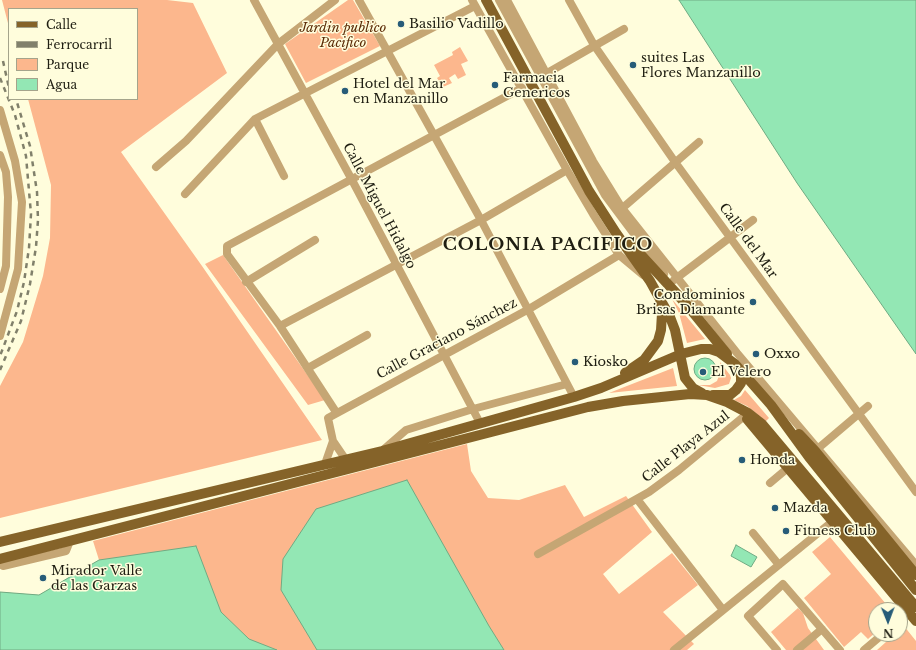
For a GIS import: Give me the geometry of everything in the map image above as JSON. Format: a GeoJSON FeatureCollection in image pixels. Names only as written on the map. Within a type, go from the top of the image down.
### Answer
{"type":"FeatureCollection","features":[{"type":"Feature","properties":{"kind":"main road"},"geometry":{"type":"LineString","coordinates":[[486,0],[589,191],[616,233],[650,281],[670,317],[681,354],[683,372],[688,383],[693,388],[762,424],[914,608],[916,621]]}},
{"type":"Feature","properties":{"kind":"main road"},"geometry":{"type":"LineString","coordinates":[[616,233],[630,244],[687,305],[735,364],[814,452],[916,575]]}},
{"type":"Feature","properties":{"kind":"main road"},"geometry":{"type":"LineString","coordinates":[[601,388],[644,360],[658,341],[662,330],[662,313],[650,281]]}},
{"type":"Feature","properties":{"kind":"main road"},"geometry":{"type":"LineString","coordinates":[[0,542],[382,451],[574,397],[601,388],[681,354],[701,349],[710,349],[719,352],[735,364],[741,376],[741,383],[730,395],[690,394],[623,401],[588,407],[0,559]]}},
{"type":"Feature","properties":{"kind":"main road"},"geometry":{"type":"LineString","coordinates":[[746,415],[833,521],[914,608]]}},
{"type":"Feature","properties":{"kind":"main road"},"geometry":{"type":"LineString","coordinates":[[814,452],[916,590]]}},
{"type":"Feature","properties":{"kind":"street","name":"Calle Miguel Hidalgo"},"geometry":{"type":"LineString","coordinates":[[254,0],[352,180],[480,423]]}},
{"type":"Feature","properties":{"kind":"street"},"geometry":{"type":"LineString","coordinates":[[156,168],[186,140],[278,44],[335,0]]}},
{"type":"Feature","properties":{"kind":"street"},"geometry":{"type":"LineString","coordinates":[[359,0],[481,220],[574,397]]}},
{"type":"Feature","properties":{"kind":"street"},"geometry":{"type":"LineString","coordinates":[[499,0],[543,75]]}},
{"type":"Feature","properties":{"kind":"street"},"geometry":{"type":"LineString","coordinates":[[507,0],[586,164],[674,280],[737,353],[814,452],[916,565]]}},
{"type":"Feature","properties":{"kind":"street","name":"Calle del Mar"},"geometry":{"type":"LineString","coordinates":[[569,0],[594,45],[675,162],[916,492]]}},
{"type":"Feature","properties":{"kind":"street"},"geometry":{"type":"LineString","coordinates":[[185,194],[255,119],[304,92],[388,52],[474,3],[567,170],[619,255],[650,281]]}},
{"type":"Feature","properties":{"kind":"street"},"geometry":{"type":"LineString","coordinates":[[543,75],[624,29]]}},
{"type":"Feature","properties":{"kind":"street"},"geometry":{"type":"LineString","coordinates":[[346,460],[333,441],[328,418],[336,412],[280,326],[246,282],[227,254],[227,246],[435,136],[522,88]]}},
{"type":"Feature","properties":{"kind":"street"},"geometry":{"type":"LineString","coordinates":[[0,110],[15,161],[22,202],[18,269],[0,336]]}},
{"type":"Feature","properties":{"kind":"street"},"geometry":{"type":"LineString","coordinates":[[255,119],[284,176]]}},
{"type":"Feature","properties":{"kind":"street"},"geometry":{"type":"LineString","coordinates":[[620,210],[699,142]]}},
{"type":"Feature","properties":{"kind":"street"},"geometry":{"type":"LineString","coordinates":[[0,155],[6,172],[8,197],[6,266],[0,289]]}},
{"type":"Feature","properties":{"kind":"street"},"geometry":{"type":"LineString","coordinates":[[280,326],[481,220],[567,170]]}},
{"type":"Feature","properties":{"kind":"street"},"geometry":{"type":"LineString","coordinates":[[674,280],[753,220]]}},
{"type":"Feature","properties":{"kind":"street"},"geometry":{"type":"LineString","coordinates":[[246,282],[316,240]]}},
{"type":"Feature","properties":{"kind":"street","name":"Calle Graciano Sánchez"},"geometry":{"type":"LineString","coordinates":[[336,412],[529,309],[619,255]]}},
{"type":"Feature","properties":{"kind":"street"},"geometry":{"type":"LineString","coordinates":[[674,280],[687,305]]}},
{"type":"Feature","properties":{"kind":"street"},"geometry":{"type":"LineString","coordinates":[[308,368],[367,335]]}},
{"type":"Feature","properties":{"kind":"street"},"geometry":{"type":"LineString","coordinates":[[382,451],[406,430],[472,409],[567,384]]}},
{"type":"Feature","properties":{"kind":"street"},"geometry":{"type":"LineString","coordinates":[[814,452],[859,412],[868,406]]}},
{"type":"Feature","properties":{"kind":"street","name":"Calle Playa Azul"},"geometry":{"type":"LineString","coordinates":[[538,554],[637,499],[679,470],[746,415]]}},
{"type":"Feature","properties":{"kind":"street"},"geometry":{"type":"LineString","coordinates":[[325,464],[333,441]]}},
{"type":"Feature","properties":{"kind":"street"},"geometry":{"type":"LineString","coordinates":[[770,484],[789,467]]}},
{"type":"Feature","properties":{"kind":"street"},"geometry":{"type":"LineString","coordinates":[[637,499],[723,610]]}},
{"type":"Feature","properties":{"kind":"street"},"geometry":{"type":"LineString","coordinates":[[674,650],[833,521]]}},
{"type":"Feature","properties":{"kind":"street"},"geometry":{"type":"LineString","coordinates":[[753,532],[780,564]]}},
{"type":"Feature","properties":{"kind":"street"},"geometry":{"type":"LineString","coordinates":[[0,564],[2,566],[66,551],[70,541]]}},
{"type":"Feature","properties":{"kind":"street"},"geometry":{"type":"LineString","coordinates":[[777,650],[748,616],[783,584],[840,650]]}},
{"type":"Feature","properties":{"kind":"street"},"geometry":{"type":"LineString","coordinates":[[797,650],[822,629]]}},
{"type":"Feature","properties":{"kind":"street"},"geometry":{"type":"LineString","coordinates":[[864,650],[874,642]]}},
{"type":"Feature","properties":{"kind":"green space"},"geometry":{"type":"Polygon","coordinates":[[[2,0],[167,0],[193,3],[227,73],[121,152],[322,440],[0,518],[0,386],[23,342],[43,276],[50,238],[51,185],[28,100],[138,100],[138,8],[8,8],[8,23],[2,0]]]}},
{"type":"Feature","properties":{"kind":"green space","name":"Jardin publico Pacifico"},"geometry":{"type":"Polygon","coordinates":[[[348,0],[353,0],[380,46],[306,83],[285,44],[348,0]]]}},
{"type":"Feature","properties":{"kind":"green space"},"geometry":{"type":"Polygon","coordinates":[[[460,47],[468,61],[461,64],[466,75],[458,79],[455,74],[449,78],[452,83],[443,87],[437,78],[440,76],[434,65],[453,55],[452,52],[460,47]]]}},
{"type":"Feature","properties":{"kind":"green space"},"geometry":{"type":"Polygon","coordinates":[[[223,255],[325,400],[308,405],[205,264],[223,255]]]}},
{"type":"Feature","properties":{"kind":"green space"},"geometry":{"type":"Polygon","coordinates":[[[672,299],[705,339],[687,343],[679,313],[672,299]]]}},
{"type":"Feature","properties":{"kind":"green space"},"geometry":{"type":"Polygon","coordinates":[[[720,362],[730,375],[731,378],[729,384],[715,388],[698,385],[710,385],[717,381],[721,370],[720,362]]]}},
{"type":"Feature","properties":{"kind":"green space"},"geometry":{"type":"Polygon","coordinates":[[[673,368],[677,386],[609,393],[673,368]]]}},
{"type":"Feature","properties":{"kind":"green space"},"geometry":{"type":"Polygon","coordinates":[[[745,390],[769,418],[766,421],[747,406],[734,400],[741,396],[745,390]]]}},
{"type":"Feature","properties":{"kind":"green space"},"geometry":{"type":"Polygon","coordinates":[[[467,444],[471,471],[488,498],[519,500],[565,485],[584,517],[626,496],[652,532],[603,574],[619,594],[672,553],[698,585],[663,612],[694,644],[687,650],[0,650],[0,592],[39,595],[99,560],[93,541],[467,444]]]}},
{"type":"Feature","properties":{"kind":"green space"},"geometry":{"type":"Polygon","coordinates":[[[830,537],[884,602],[868,602],[868,639],[861,632],[844,647],[804,598],[831,574],[812,552],[830,537]]]}},
{"type":"Feature","properties":{"kind":"green space"},"geometry":{"type":"Polygon","coordinates":[[[798,608],[803,613],[808,628],[824,650],[786,650],[771,632],[798,608]]]}},
{"type":"Feature","properties":{"kind":"green space"},"geometry":{"type":"Polygon","coordinates":[[[908,631],[916,641],[916,650],[877,650],[886,642],[908,642],[908,631]]]}},
{"type":"Feature","properties":{"kind":"water"},"geometry":{"type":"Polygon","coordinates":[[[679,0],[916,0],[916,354],[797,183],[679,0]]]}},
{"type":"Feature","properties":{"kind":"water"},"geometry":{"type":"Polygon","coordinates":[[[701,358],[709,358],[716,365],[716,373],[709,380],[701,380],[694,373],[694,365],[701,358]]]}},
{"type":"Feature","properties":{"kind":"water"},"geometry":{"type":"Polygon","coordinates":[[[407,480],[504,650],[317,650],[281,590],[283,559],[316,509],[407,480]]]}},
{"type":"Feature","properties":{"kind":"water"},"geometry":{"type":"Polygon","coordinates":[[[736,545],[757,557],[751,567],[731,556],[736,545]]]}},
{"type":"Feature","properties":{"kind":"water"},"geometry":{"type":"Polygon","coordinates":[[[196,546],[221,612],[249,639],[277,650],[0,650],[0,592],[39,595],[99,560],[196,546]]]}},
{"type":"Feature","properties":{"kind":"railway"},"geometry":{"type":"LineString","coordinates":[[3,61],[8,84]]}},
{"type":"Feature","properties":{"kind":"railway"},"geometry":{"type":"LineString","coordinates":[[0,78],[8,98]]}},
{"type":"Feature","properties":{"kind":"railway"},"geometry":{"type":"LineString","coordinates":[[0,356],[17,311],[24,282],[29,248],[31,214],[26,156],[15,115],[9,100]]}},
{"type":"Feature","properties":{"kind":"railway"},"geometry":{"type":"LineString","coordinates":[[0,370],[21,321],[30,284],[36,247],[38,220],[37,192],[30,146],[16,100]]}},
{"type":"Feature","properties":{"kind":"place","name":"Basilio Vadillo"},"geometry":{"type":"Point","coordinates":[401,24]}},
{"type":"Feature","properties":{"kind":"place","name":"suites Las Flores Manzanillo"},"geometry":{"type":"Point","coordinates":[633,65]}},
{"type":"Feature","properties":{"kind":"place","name":"Farmacia Genericos"},"geometry":{"type":"Point","coordinates":[495,85]}},
{"type":"Feature","properties":{"kind":"place","name":"Hotel del Mar en Manzanillo"},"geometry":{"type":"Point","coordinates":[345,91]}},
{"type":"Feature","properties":{"kind":"place","name":"Condominios Brisas Diamante"},"geometry":{"type":"Point","coordinates":[753,302]}},
{"type":"Feature","properties":{"kind":"place","name":"Oxxo"},"geometry":{"type":"Point","coordinates":[756,354]}},
{"type":"Feature","properties":{"kind":"place","name":"Kiosko"},"geometry":{"type":"Point","coordinates":[575,362]}},
{"type":"Feature","properties":{"kind":"place","name":"El Velero"},"geometry":{"type":"Point","coordinates":[703,372]}},
{"type":"Feature","properties":{"kind":"place","name":"Honda"},"geometry":{"type":"Point","coordinates":[742,460]}},
{"type":"Feature","properties":{"kind":"place","name":"Mazda"},"geometry":{"type":"Point","coordinates":[775,508]}},
{"type":"Feature","properties":{"kind":"place","name":"Fitness Club"},"geometry":{"type":"Point","coordinates":[786,531]}},
{"type":"Feature","properties":{"kind":"place","name":"Mirador Valle de las Garzas"},"geometry":{"type":"Point","coordinates":[43,578]}},
{"type":"Feature","properties":{"kind":"district","name":"COLONIA PACIFICO"},"geometry":{"type":"Point","coordinates":[548,245]}}]}
